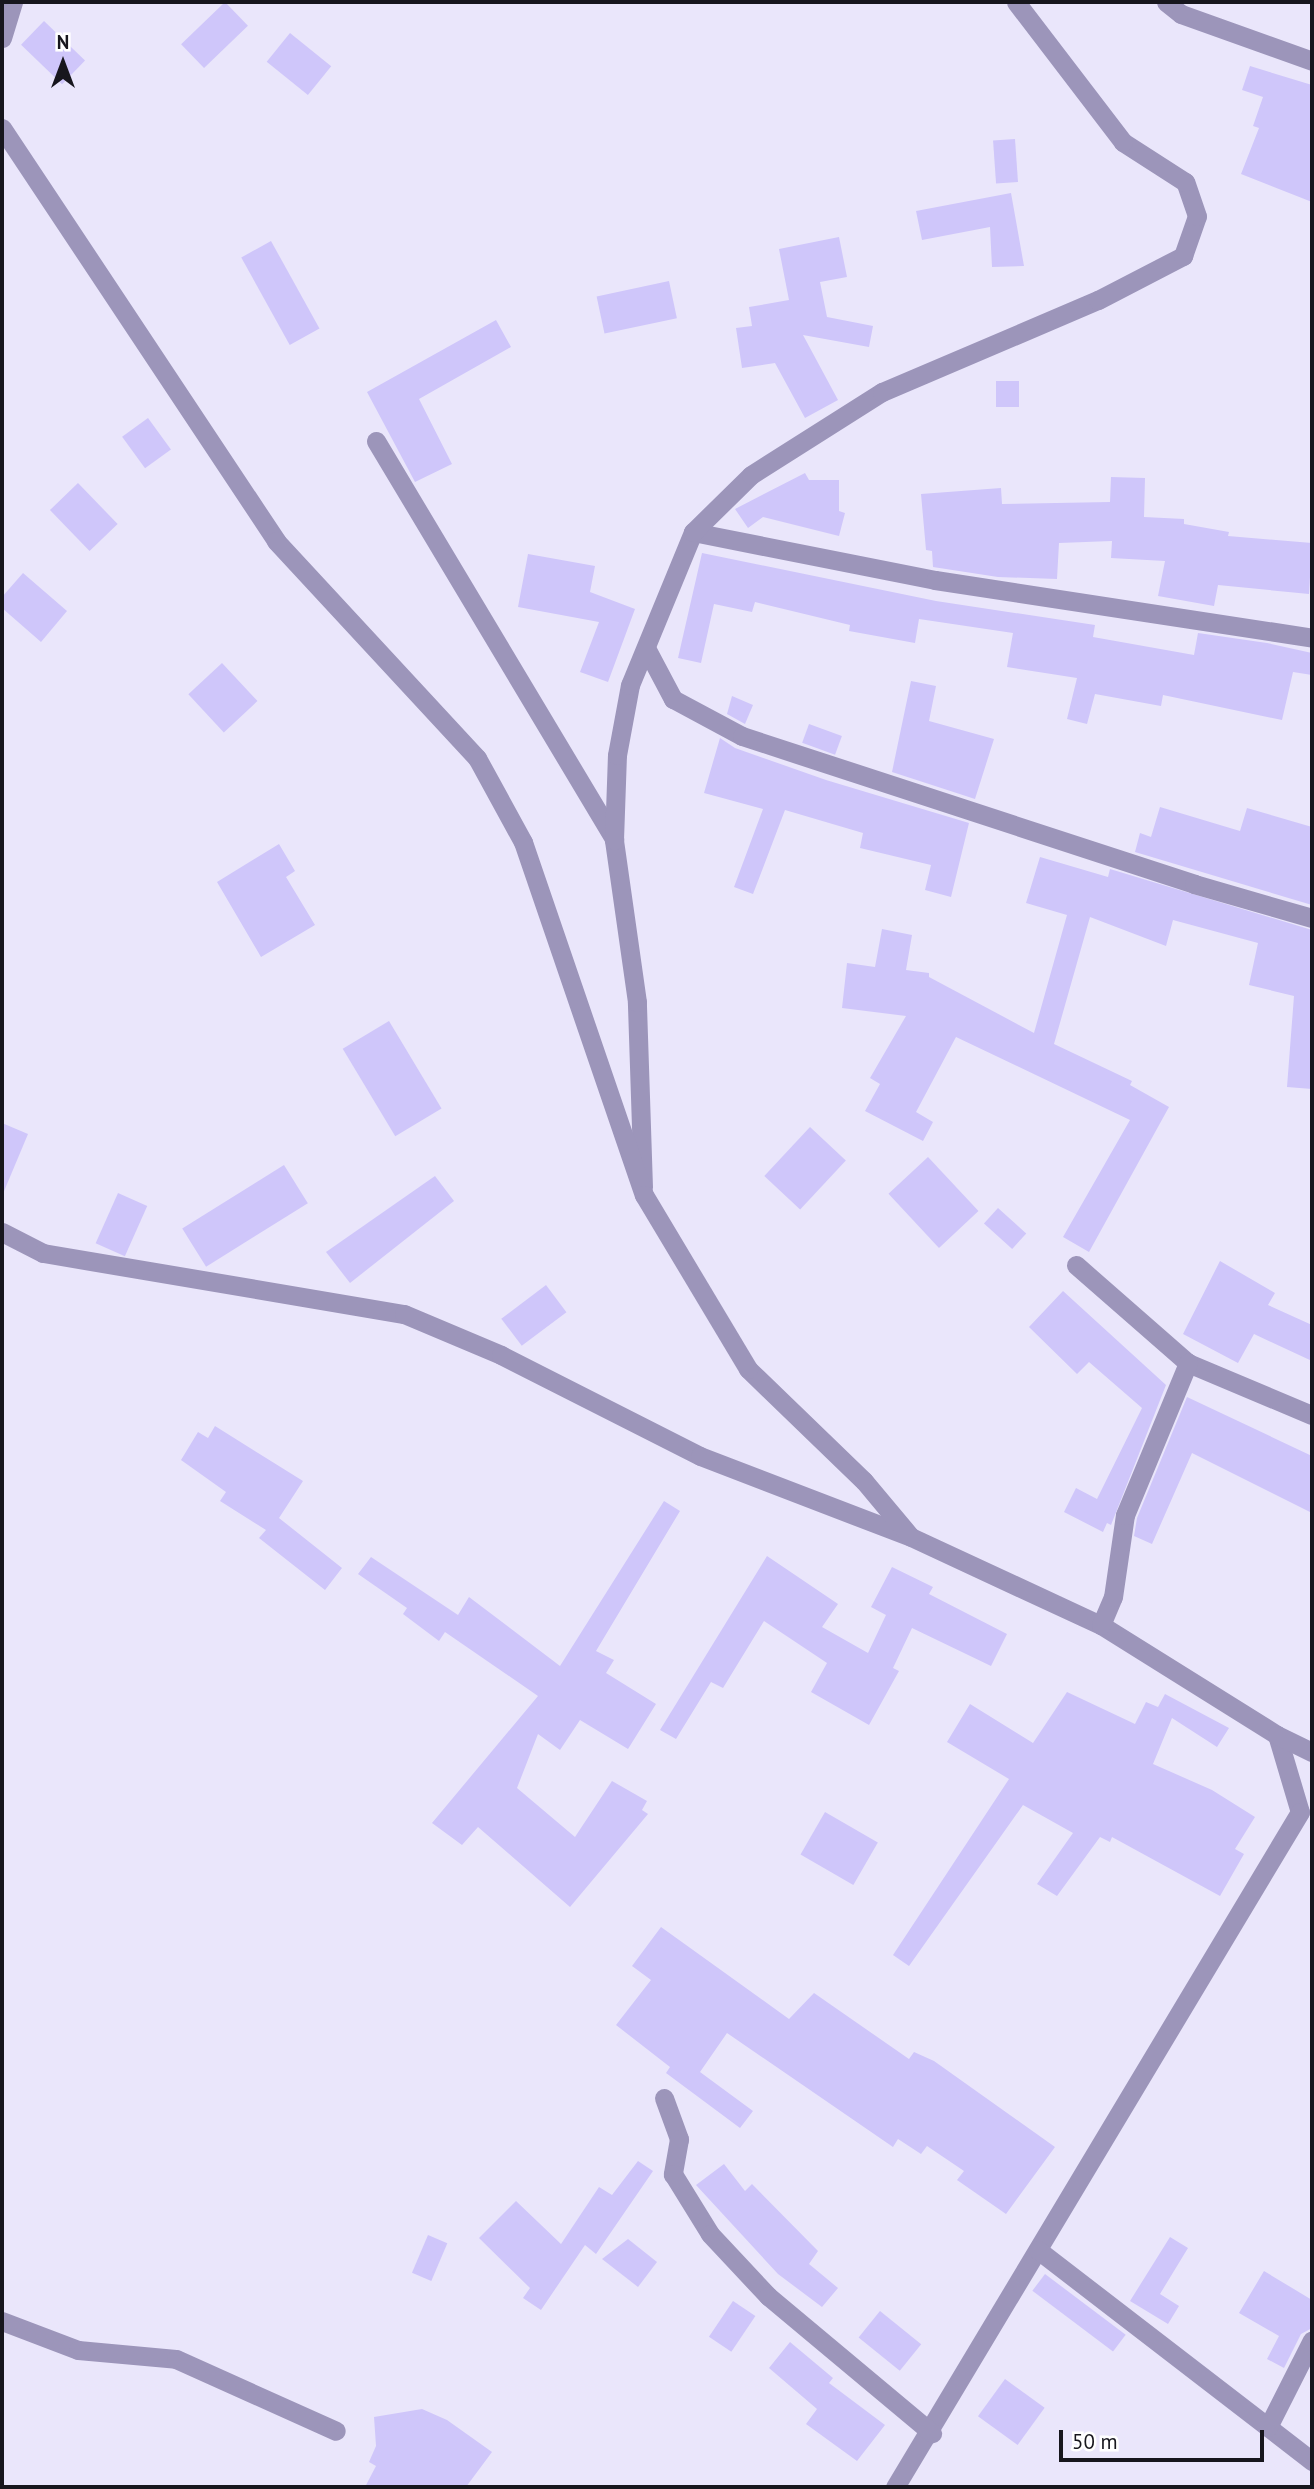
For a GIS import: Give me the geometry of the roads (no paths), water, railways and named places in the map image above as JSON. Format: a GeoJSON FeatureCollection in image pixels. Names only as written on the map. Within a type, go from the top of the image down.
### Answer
{"type":"FeatureCollection","features":[{"type":"Feature","properties":{"kind":"street"},"geometry":{"type":"LineString","coordinates":[[2,38],[13,2]]}},
{"type":"Feature","properties":{"kind":"street"},"geometry":{"type":"LineString","coordinates":[[644,1195],[637,1002],[614,840],[617,755],[630,685],[693,532],[751,475],[882,392],[1098,300],[1183,256],[1197,216],[1185,182],[1123,142],[1016,2]]}},
{"type":"Feature","properties":{"kind":"street"},"geometry":{"type":"LineString","coordinates":[[1166,2],[1181,13],[1312,61]]}},
{"type":"Feature","properties":{"kind":"street"},"geometry":{"type":"LineString","coordinates":[[2,128],[276,541],[477,758],[523,842],[644,1195],[748,1369],[864,1480],[911,1536]]}},
{"type":"Feature","properties":{"kind":"street"},"geometry":{"type":"LineString","coordinates":[[376,441],[614,840]]}},
{"type":"Feature","properties":{"kind":"street"},"geometry":{"type":"LineString","coordinates":[[693,532],[935,580],[1312,638]]}},
{"type":"Feature","properties":{"kind":"street"},"geometry":{"type":"LineString","coordinates":[[646,648],[673,699],[742,736],[1195,884],[1312,918]]}},
{"type":"Feature","properties":{"kind":"street"},"geometry":{"type":"LineString","coordinates":[[2,1232],[43,1253],[404,1314],[501,1355],[700,1456],[911,1536],[1101,1625],[1277,1735],[1312,1752]]}},
{"type":"Feature","properties":{"kind":"street"},"geometry":{"type":"LineString","coordinates":[[1076,1265],[1188,1363],[1312,1415]]}},
{"type":"Feature","properties":{"kind":"street"},"geometry":{"type":"LineString","coordinates":[[1101,1625],[1114,1597],[1125,1515],[1188,1363]]}},
{"type":"Feature","properties":{"kind":"street"},"geometry":{"type":"LineString","coordinates":[[895,2487],[932,2433],[1038,2250],[1300,1812],[1277,1735]]}},
{"type":"Feature","properties":{"kind":"street"},"geometry":{"type":"LineString","coordinates":[[664,2098],[679,2139],[673,2174],[710,2234],[768,2296],[932,2433]]}},
{"type":"Feature","properties":{"kind":"street"},"geometry":{"type":"LineString","coordinates":[[1038,2250],[1312,2461]]}},
{"type":"Feature","properties":{"kind":"street"},"geometry":{"type":"LineString","coordinates":[[2,2321],[78,2350],[176,2359],[336,2431]]}},
{"type":"Feature","properties":{"kind":"street"},"geometry":{"type":"LineString","coordinates":[[1268,2427],[1312,2340]]}}]}
